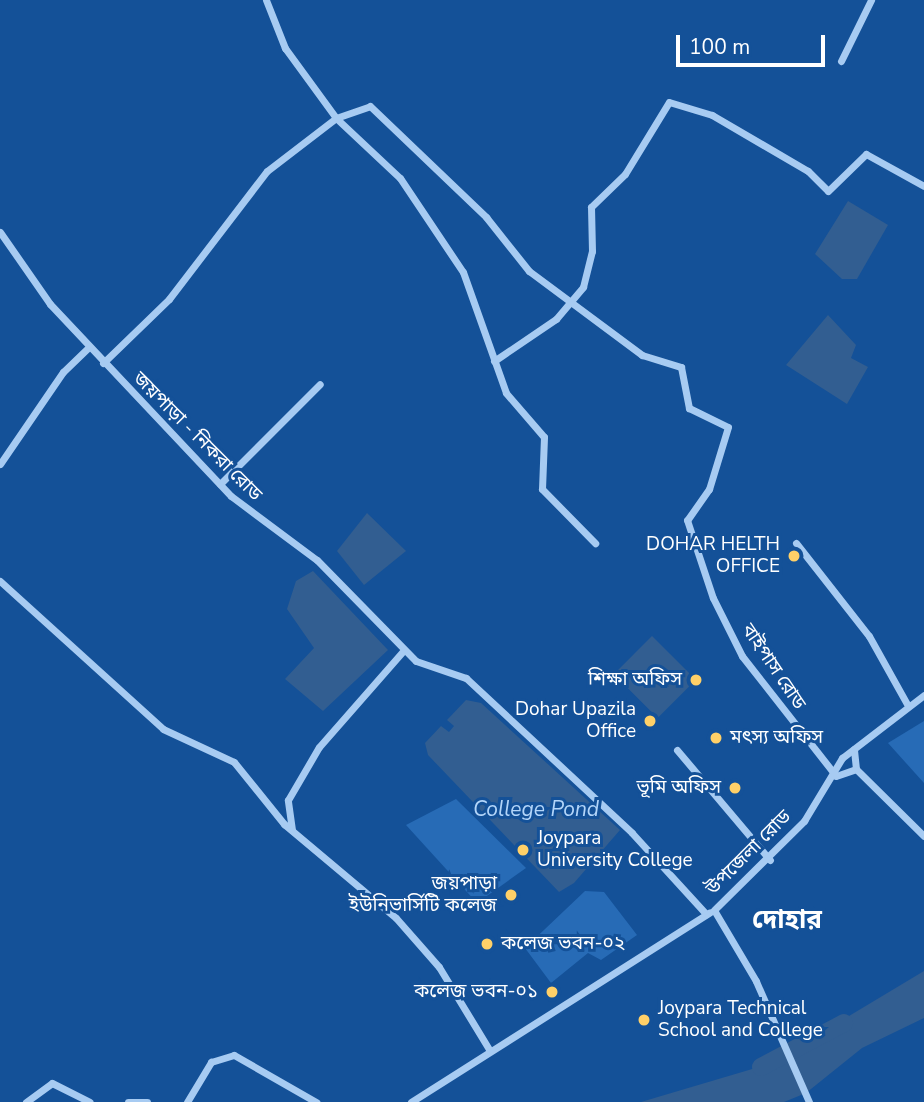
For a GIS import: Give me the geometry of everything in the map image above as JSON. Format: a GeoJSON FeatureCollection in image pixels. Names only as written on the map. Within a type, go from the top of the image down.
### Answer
{"type":"FeatureCollection","features":[{"type":"Feature","properties":{"kind":"street"},"geometry":{"type":"LineString","coordinates":[[266,0],[285,48],[336,118],[420,205],[463,272],[506,393],[544,437],[546,496],[595,543]]}},
{"type":"Feature","properties":{"kind":"street"},"geometry":{"type":"LineString","coordinates":[[841,61],[871,0]]}},
{"type":"Feature","properties":{"kind":"street"},"geometry":{"type":"LineString","coordinates":[[494,361],[571,303],[593,251],[591,207],[625,174],[669,102],[712,115],[808,171],[828,191],[866,154],[924,186]]}},
{"type":"Feature","properties":{"kind":"street"},"geometry":{"type":"LineString","coordinates":[[103,363],[177,290],[267,171],[336,118],[358,107],[380,112],[416,155],[486,217],[529,271],[571,303]]}},
{"type":"Feature","properties":{"kind":"street","name":"জয়পাড়া - নিকরা রোড"},"geometry":{"type":"LineString","coordinates":[[0,232],[50,304],[220,484],[317,559],[404,650],[424,666],[466,678],[632,833],[710,912]]}},
{"type":"Feature","properties":{"kind":"street","name":"বাইপাস রোড"},"geometry":{"type":"LineString","coordinates":[[571,303],[642,355],[681,367],[689,408],[728,427],[709,489],[686,526],[742,656],[836,776]]}},
{"type":"Feature","properties":{"kind":"street"},"geometry":{"type":"LineString","coordinates":[[0,464],[63,372],[89,346]]}},
{"type":"Feature","properties":{"kind":"street"},"geometry":{"type":"LineString","coordinates":[[220,484],[320,384]]}},
{"type":"Feature","properties":{"kind":"street"},"geometry":{"type":"LineString","coordinates":[[796,543],[869,636],[907,704]]}},
{"type":"Feature","properties":{"kind":"street"},"geometry":{"type":"LineString","coordinates":[[0,581],[163,729],[234,762],[257,798],[396,918],[439,967],[490,1051]]}},
{"type":"Feature","properties":{"kind":"street"},"geometry":{"type":"LineString","coordinates":[[292,830],[288,800],[319,747],[404,650]]}},
{"type":"Feature","properties":{"kind":"street","name":"উপজেলা রোড"},"geometry":{"type":"LineString","coordinates":[[809,1102],[778,1026],[710,912],[769,860],[836,776],[839,763],[907,704],[924,695]]}},
{"type":"Feature","properties":{"kind":"street"},"geometry":{"type":"LineString","coordinates":[[854,749],[856,769],[924,836]]}},
{"type":"Feature","properties":{"kind":"street"},"geometry":{"type":"LineString","coordinates":[[677,750],[769,860]]}},
{"type":"Feature","properties":{"kind":"street"},"geometry":{"type":"LineString","coordinates":[[836,776],[856,769]]}},
{"type":"Feature","properties":{"kind":"street"},"geometry":{"type":"LineString","coordinates":[[411,1102],[710,912]]}},
{"type":"Feature","properties":{"kind":"street"},"geometry":{"type":"LineString","coordinates":[[187,1102],[211,1062],[234,1055],[316,1102]]}},
{"type":"Feature","properties":{"kind":"street"},"geometry":{"type":"LineString","coordinates":[[26,1102],[52,1083],[90,1102]]}},
{"type":"Feature","properties":{"kind":"street"},"geometry":{"type":"LineString","coordinates":[[128,1102],[147,1102]]}},
{"type":"Feature","properties":{"kind":"shaded area"},"geometry":{"type":"Polygon","coordinates":[[[924,721],[924,783],[888,743],[924,721]]]}},
{"type":"Feature","properties":{"kind":"shaded area"},"geometry":{"type":"Polygon","coordinates":[[[456,799],[526,868],[477,903],[406,825],[456,799]]]}},
{"type":"Feature","properties":{"kind":"shaded area"},"geometry":{"type":"Polygon","coordinates":[[[585,891],[604,892],[637,935],[601,960],[588,953],[551,983],[525,948],[585,891]]]}},
{"type":"Feature","properties":{"kind":"water"},"geometry":{"type":"Polygon","coordinates":[[[848,201],[888,225],[857,279],[842,279],[815,254],[848,201]]]}},
{"type":"Feature","properties":{"kind":"water"},"geometry":{"type":"Polygon","coordinates":[[[828,315],[856,345],[851,358],[868,367],[847,404],[786,365],[828,315]]]}},
{"type":"Feature","properties":{"kind":"water"},"geometry":{"type":"Polygon","coordinates":[[[367,513],[406,551],[364,585],[337,551],[367,513]]]}},
{"type":"Feature","properties":{"kind":"water"},"geometry":{"type":"Polygon","coordinates":[[[313,571],[388,650],[323,711],[285,679],[314,648],[287,609],[296,581],[313,571]]]}},
{"type":"Feature","properties":{"kind":"water"},"geometry":{"type":"Polygon","coordinates":[[[652,636],[696,680],[658,718],[614,674],[652,636]]]}},
{"type":"Feature","properties":{"kind":"water","name":"College Pond"},"geometry":{"type":"Polygon","coordinates":[[[466,700],[481,703],[620,830],[574,883],[559,892],[428,755],[425,743],[441,726],[449,732],[454,726],[447,720],[466,700]]]}},
{"type":"Feature","properties":{"kind":"water"},"geometry":{"type":"Polygon","coordinates":[[[924,971],[924,1018],[862,1048],[806,1093],[784,1102],[641,1102],[769,1064],[924,971]]]}},
{"type":"Feature","properties":{"kind":"waterway"},"geometry":{"type":"LineString","coordinates":[[761,1067],[844,1023]]}},
{"type":"Feature","properties":{"kind":"place","name":"DOHAR HELTH OFFICE"},"geometry":{"type":"Point","coordinates":[794,556]}},
{"type":"Feature","properties":{"kind":"place","name":"শিক্ষা অফিস"},"geometry":{"type":"Point","coordinates":[696,680]}},
{"type":"Feature","properties":{"kind":"place","name":"Dohar Upazila Office"},"geometry":{"type":"Point","coordinates":[650,721]}},
{"type":"Feature","properties":{"kind":"place","name":"মৎস্য অফিস"},"geometry":{"type":"Point","coordinates":[716,738]}},
{"type":"Feature","properties":{"kind":"place","name":"ভূমি অফিস"},"geometry":{"type":"Point","coordinates":[735,788]}},
{"type":"Feature","properties":{"kind":"place","name":"Joypara University College"},"geometry":{"type":"Point","coordinates":[523,850]}},
{"type":"Feature","properties":{"kind":"place","name":"জয়পাড়া ইউনিভার্সিটি কলেজ"},"geometry":{"type":"Point","coordinates":[511,895]}},
{"type":"Feature","properties":{"kind":"place","name":"কলেজ ভবন-০২"},"geometry":{"type":"Point","coordinates":[487,944]}},
{"type":"Feature","properties":{"kind":"place","name":"কলেজ ভবন-০১"},"geometry":{"type":"Point","coordinates":[552,992]}},
{"type":"Feature","properties":{"kind":"place","name":"Joypara Technical School and College"},"geometry":{"type":"Point","coordinates":[644,1020]}},
{"type":"Feature","properties":{"kind":"district","name":"দোহার"},"geometry":{"type":"Point","coordinates":[787,920]}}]}
